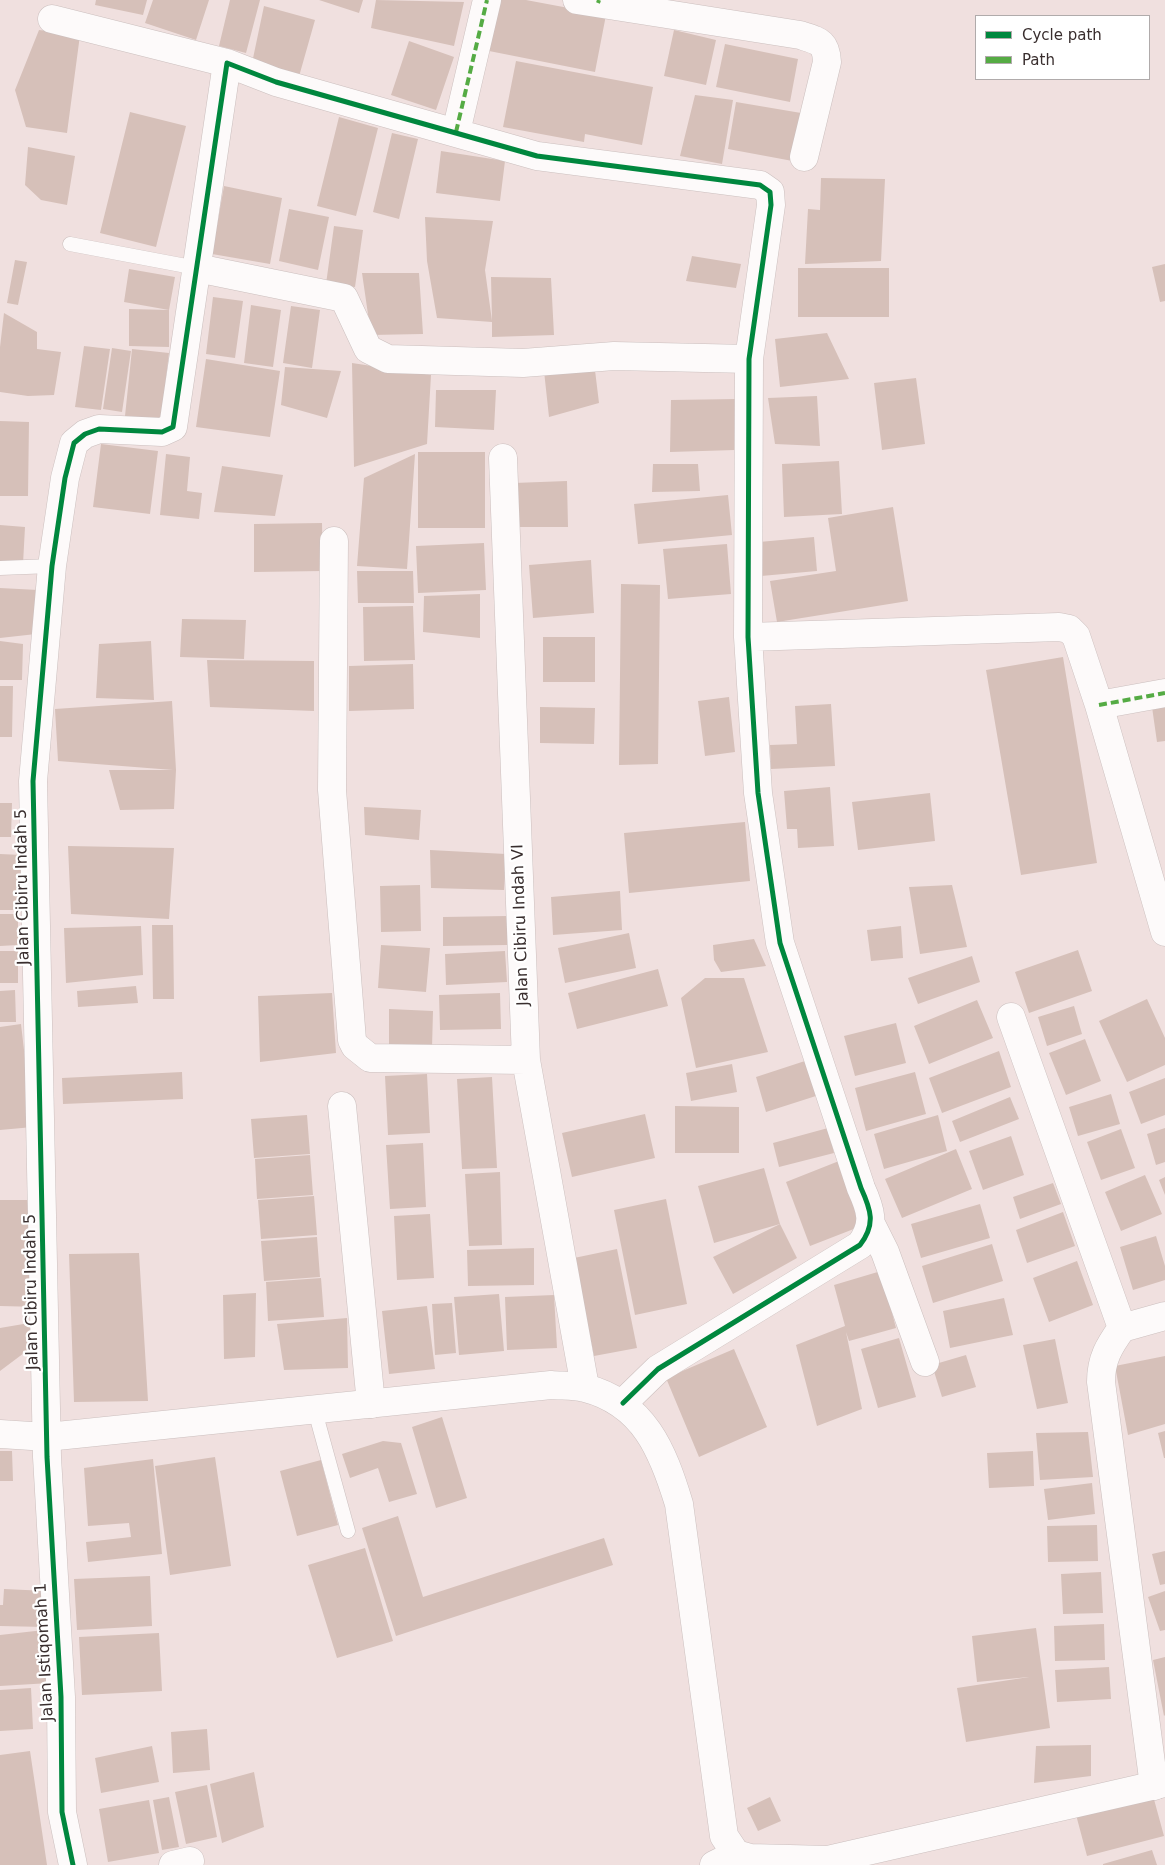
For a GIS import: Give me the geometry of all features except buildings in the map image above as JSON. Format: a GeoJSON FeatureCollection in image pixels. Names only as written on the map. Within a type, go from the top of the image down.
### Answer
{"type":"FeatureCollection","features":[{"type":"Feature","properties":{"kind":"street"},"geometry":{"type":"LineString","coordinates":[[456,132],[487,0]]}},
{"type":"Feature","properties":{"kind":"street"},"geometry":{"type":"LineString","coordinates":[[591,1],[800,35],[823,44],[826,50],[827,62],[804,157]]}},
{"type":"Feature","properties":{"kind":"street"},"geometry":{"type":"LineString","coordinates":[[52,19],[227,63],[276,82],[537,156],[760,185],[770,192],[771,204],[749,359],[748,637],[758,793],[780,943],[861,1188],[870,1208],[871,1224],[868,1235],[860,1245],[658,1369],[623,1403]]}},
{"type":"Feature","properties":{"kind":"street"},"geometry":{"type":"LineString","coordinates":[[227,63],[197,268],[344,298],[368,349],[388,359],[523,364],[614,356],[749,359]]}},
{"type":"Feature","properties":{"kind":"street","name":"Jalan Cibiru Indah 5"},"geometry":{"type":"LineString","coordinates":[[47,1437],[33,781],[52,566],[65,478],[74,443],[85,434],[99,429],[162,432],[173,427],[197,268]]}},
{"type":"Feature","properties":{"kind":"street","name":"Jalan Cibiru Indah VI"},"geometry":{"type":"LineString","coordinates":[[503,458],[526,1060],[585,1388]]}},
{"type":"Feature","properties":{"kind":"street"},"geometry":{"type":"LineString","coordinates":[[334,541],[332,790],[352,1040],[355,1046],[370,1058],[526,1060]]}},
{"type":"Feature","properties":{"kind":"street"},"geometry":{"type":"LineString","coordinates":[[748,637],[1059,627],[1069,629],[1076,636],[1156,867],[1165,932]]}},
{"type":"Feature","properties":{"kind":"street"},"geometry":{"type":"LineString","coordinates":[[1100,705],[1165,693]]}},
{"type":"Feature","properties":{"kind":"street"},"geometry":{"type":"LineString","coordinates":[[1012,1017],[1122,1328]]}},
{"type":"Feature","properties":{"kind":"street"},"geometry":{"type":"LineString","coordinates":[[342,1106],[371,1404]]}},
{"type":"Feature","properties":{"kind":"street"},"geometry":{"type":"LineString","coordinates":[[871,1224],[885,1252],[925,1362]]}},
{"type":"Feature","properties":{"kind":"street"},"geometry":{"type":"LineString","coordinates":[[0,1434],[47,1437],[315,1411],[551,1385],[585,1388],[623,1403],[646,1427],[668,1467],[679,1504],[724,1836],[725,1859],[750,1858],[828,1863],[1160,1785],[1101,1382],[1101,1365],[1107,1349],[1122,1328],[1165,1316]]}},
{"type":"Feature","properties":{"kind":"street","name":"Jalan Istiqomah 1"},"geometry":{"type":"LineString","coordinates":[[47,1437],[61,1697],[62,1812],[73,1865]]}},
{"type":"Feature","properties":{"kind":"lane"},"geometry":{"type":"LineString","coordinates":[[70,244],[197,268]]}},
{"type":"Feature","properties":{"kind":"lane"},"geometry":{"type":"LineString","coordinates":[[0,568],[52,566]]}},
{"type":"Feature","properties":{"kind":"lane"},"geometry":{"type":"LineString","coordinates":[[315,1411],[348,1531]]}},
{"type":"Feature","properties":{"kind":"marked path"},"geometry":{"type":"LineString","coordinates":[[456,132],[487,0]]}},
{"type":"Feature","properties":{"kind":"marked path"},"geometry":{"type":"LineString","coordinates":[[1099,705],[1165,693]]}},
{"type":"Feature","properties":{"kind":"cycle path"},"geometry":{"type":"LineString","coordinates":[[73,1865],[62,1812],[61,1697],[47,1457],[33,781],[52,566],[65,478],[74,443],[85,434],[99,429],[162,432],[173,427],[227,63],[276,82],[537,156],[760,185],[770,192],[771,205],[749,359],[748,637],[758,793],[780,943],[867,1203],[870,1224],[860,1245],[658,1369],[623,1403]]}}]}
